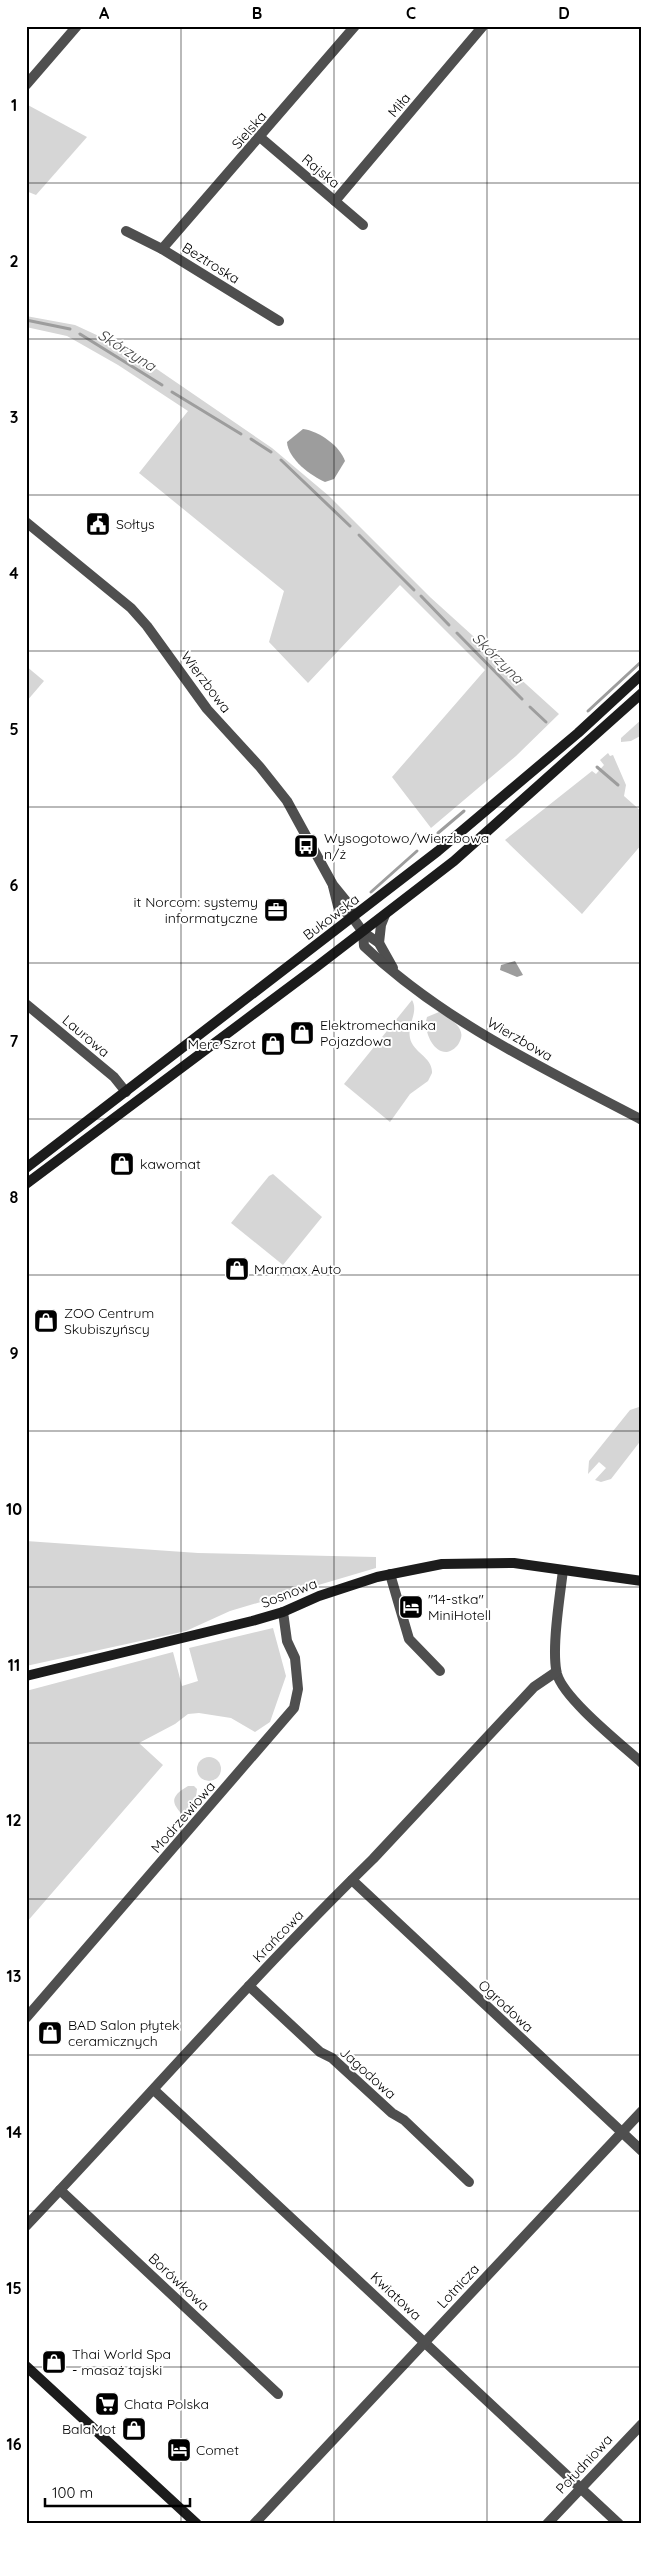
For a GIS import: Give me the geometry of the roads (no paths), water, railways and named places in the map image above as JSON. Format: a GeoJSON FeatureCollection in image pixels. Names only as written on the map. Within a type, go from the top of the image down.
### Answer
{"type":"FeatureCollection","features":[{"type":"Feature","properties":{"kind":"main road","name":"Bukowska"},"geometry":{"type":"LineString","coordinates":[[26,1168],[353,918],[474,821],[642,674]]}},
{"type":"Feature","properties":{"kind":"main road"},"geometry":{"type":"LineString","coordinates":[[26,1184],[386,915],[478,841],[642,693]]}},
{"type":"Feature","properties":{"kind":"main road","name":"Sosnowa"},"geometry":{"type":"LineString","coordinates":[[26,1676],[283,1612],[319,1596],[390,1574],[442,1564],[497,1562],[642,1581]]}},
{"type":"Feature","properties":{"kind":"main road"},"geometry":{"type":"LineString","coordinates":[[26,2366],[197,2524]]}},
{"type":"Feature","properties":{"kind":"street"},"geometry":{"type":"LineString","coordinates":[[26,85],[77,26]]}},
{"type":"Feature","properties":{"kind":"street","name":"Sielska"},"geometry":{"type":"LineString","coordinates":[[162,249],[261,138],[355,26]]}},
{"type":"Feature","properties":{"kind":"street","name":"Miła"},"geometry":{"type":"LineString","coordinates":[[336,201],[483,26]]}},
{"type":"Feature","properties":{"kind":"street","name":"Rajska"},"geometry":{"type":"LineString","coordinates":[[261,138],[363,225]]}},
{"type":"Feature","properties":{"kind":"street","name":"Beztroska"},"geometry":{"type":"LineString","coordinates":[[126,231],[162,249],[279,321]]}},
{"type":"Feature","properties":{"kind":"street","name":"Wierzbowa"},"geometry":{"type":"LineString","coordinates":[[26,522],[125,603],[147,626],[207,709],[279,790],[300,822],[333,885],[338,906],[353,918],[363,932],[379,942],[393,970]]}},
{"type":"Feature","properties":{"kind":"street"},"geometry":{"type":"LineString","coordinates":[[379,942],[381,925],[386,915]]}},
{"type":"Feature","properties":{"kind":"street","name":"Wierzbowa"},"geometry":{"type":"LineString","coordinates":[[363,932],[364,946],[424,995],[489,1038],[642,1120]]}},
{"type":"Feature","properties":{"kind":"street","name":"Laurowa"},"geometry":{"type":"LineString","coordinates":[[26,1004],[114,1077],[126,1092]]}},
{"type":"Feature","properties":{"kind":"street"},"geometry":{"type":"LineString","coordinates":[[563,1570],[556,1672],[564,1689],[642,1763]]}},
{"type":"Feature","properties":{"kind":"street"},"geometry":{"type":"LineString","coordinates":[[390,1574],[409,1639],[440,1671]]}},
{"type":"Feature","properties":{"kind":"street","name":"Modrzewiowa"},"geometry":{"type":"LineString","coordinates":[[26,2018],[294,1708],[298,1688],[295,1658],[287,1641],[283,1612]]}},
{"type":"Feature","properties":{"kind":"street","name":"Krańcowa"},"geometry":{"type":"LineString","coordinates":[[26,2226],[249,1986],[534,1687],[556,1672]]}},
{"type":"Feature","properties":{"kind":"street","name":"Ogrodowa"},"geometry":{"type":"LineString","coordinates":[[352,1880],[642,2151]]}},
{"type":"Feature","properties":{"kind":"street","name":"Jagodowa"},"geometry":{"type":"LineString","coordinates":[[249,1986],[320,2052],[332,2058],[392,2113],[404,2120],[469,2182]]}},
{"type":"Feature","properties":{"kind":"street","name":"Kwiatowa"},"geometry":{"type":"LineString","coordinates":[[154,2090],[619,2524]]}},
{"type":"Feature","properties":{"kind":"street","name":"Lotnicza"},"geometry":{"type":"LineString","coordinates":[[254,2524],[642,2111]]}},
{"type":"Feature","properties":{"kind":"street","name":"Borówkowa"},"geometry":{"type":"LineString","coordinates":[[60,2190],[278,2394]]}},
{"type":"Feature","properties":{"kind":"street","name":"Południowa"},"geometry":{"type":"LineString","coordinates":[[547,2524],[642,2424]]}},
{"type":"Feature","properties":{"kind":"waterway","name":"Skórzyna"},"geometry":{"type":"LineString","coordinates":[[26,320],[70,329]]}},
{"type":"Feature","properties":{"kind":"waterway","name":"Skórzyna"},"geometry":{"type":"LineString","coordinates":[[80,334],[162,385]]}},
{"type":"Feature","properties":{"kind":"waterway","name":"Skórzyna"},"geometry":{"type":"LineString","coordinates":[[172,392],[241,434]]}},
{"type":"Feature","properties":{"kind":"waterway","name":"Skórzyna"},"geometry":{"type":"LineString","coordinates":[[251,439],[271,452]]}},
{"type":"Feature","properties":{"kind":"waterway","name":"Skórzyna"},"geometry":{"type":"LineString","coordinates":[[281,460],[350,526]]}},
{"type":"Feature","properties":{"kind":"waterway","name":"Skórzyna"},"geometry":{"type":"LineString","coordinates":[[359,535],[414,590]]}},
{"type":"Feature","properties":{"kind":"waterway","name":"Skórzyna"},"geometry":{"type":"LineString","coordinates":[[421,596],[449,625]]}},
{"type":"Feature","properties":{"kind":"waterway","name":"Skórzyna"},"geometry":{"type":"LineString","coordinates":[[457,633],[522,699]]}},
{"type":"Feature","properties":{"kind":"waterway"},"geometry":{"type":"LineString","coordinates":[[588,711],[642,661]]}},
{"type":"Feature","properties":{"kind":"waterway","name":"Skórzyna"},"geometry":{"type":"LineString","coordinates":[[530,707],[546,722]]}},
{"type":"Feature","properties":{"kind":"waterway","name":"Skórzyna"},"geometry":{"type":"LineString","coordinates":[[597,767],[618,785]]}},
{"type":"Feature","properties":{"kind":"waterway"},"geometry":{"type":"LineString","coordinates":[[438,833],[464,811]]}},
{"type":"Feature","properties":{"kind":"waterway"},"geometry":{"type":"LineString","coordinates":[[371,892],[417,851]]}},
{"type":"Feature","properties":{"kind":"place","name":"Sołtys"},"geometry":{"type":"Point","coordinates":[98,524]}},
{"type":"Feature","properties":{"kind":"place","name":"Wysogotowo/Wierzbowa n/ż"},"geometry":{"type":"Point","coordinates":[306,846]}},
{"type":"Feature","properties":{"kind":"place","name":"it Norcom: systemy informatyczne"},"geometry":{"type":"Point","coordinates":[276,910]}},
{"type":"Feature","properties":{"kind":"place","name":"Elektromechanika Pojazdowa"},"geometry":{"type":"Point","coordinates":[302,1033]}},
{"type":"Feature","properties":{"kind":"place","name":"Merc Szrot"},"geometry":{"type":"Point","coordinates":[273,1044]}},
{"type":"Feature","properties":{"kind":"place","name":"kawomat"},"geometry":{"type":"Point","coordinates":[122,1164]}},
{"type":"Feature","properties":{"kind":"place","name":"Marmax Auto"},"geometry":{"type":"Point","coordinates":[237,1269]}},
{"type":"Feature","properties":{"kind":"place","name":"ZOO Centrum Skubiszyńscy"},"geometry":{"type":"Point","coordinates":[46,1321]}},
{"type":"Feature","properties":{"kind":"place","name":"\"14-stka\" MiniHotell"},"geometry":{"type":"Point","coordinates":[411,1607]}},
{"type":"Feature","properties":{"kind":"place","name":"BAD Salon płytek ceramicznych"},"geometry":{"type":"Point","coordinates":[50,2033]}},
{"type":"Feature","properties":{"kind":"place","name":"Thai World Spa - masaż tajski"},"geometry":{"type":"Point","coordinates":[54,2362]}},
{"type":"Feature","properties":{"kind":"place","name":"Chata Polska"},"geometry":{"type":"Point","coordinates":[107,2404]}},
{"type":"Feature","properties":{"kind":"place","name":"BalaMot"},"geometry":{"type":"Point","coordinates":[134,2429]}},
{"type":"Feature","properties":{"kind":"place","name":"Comet"},"geometry":{"type":"Point","coordinates":[179,2450]}}]}
